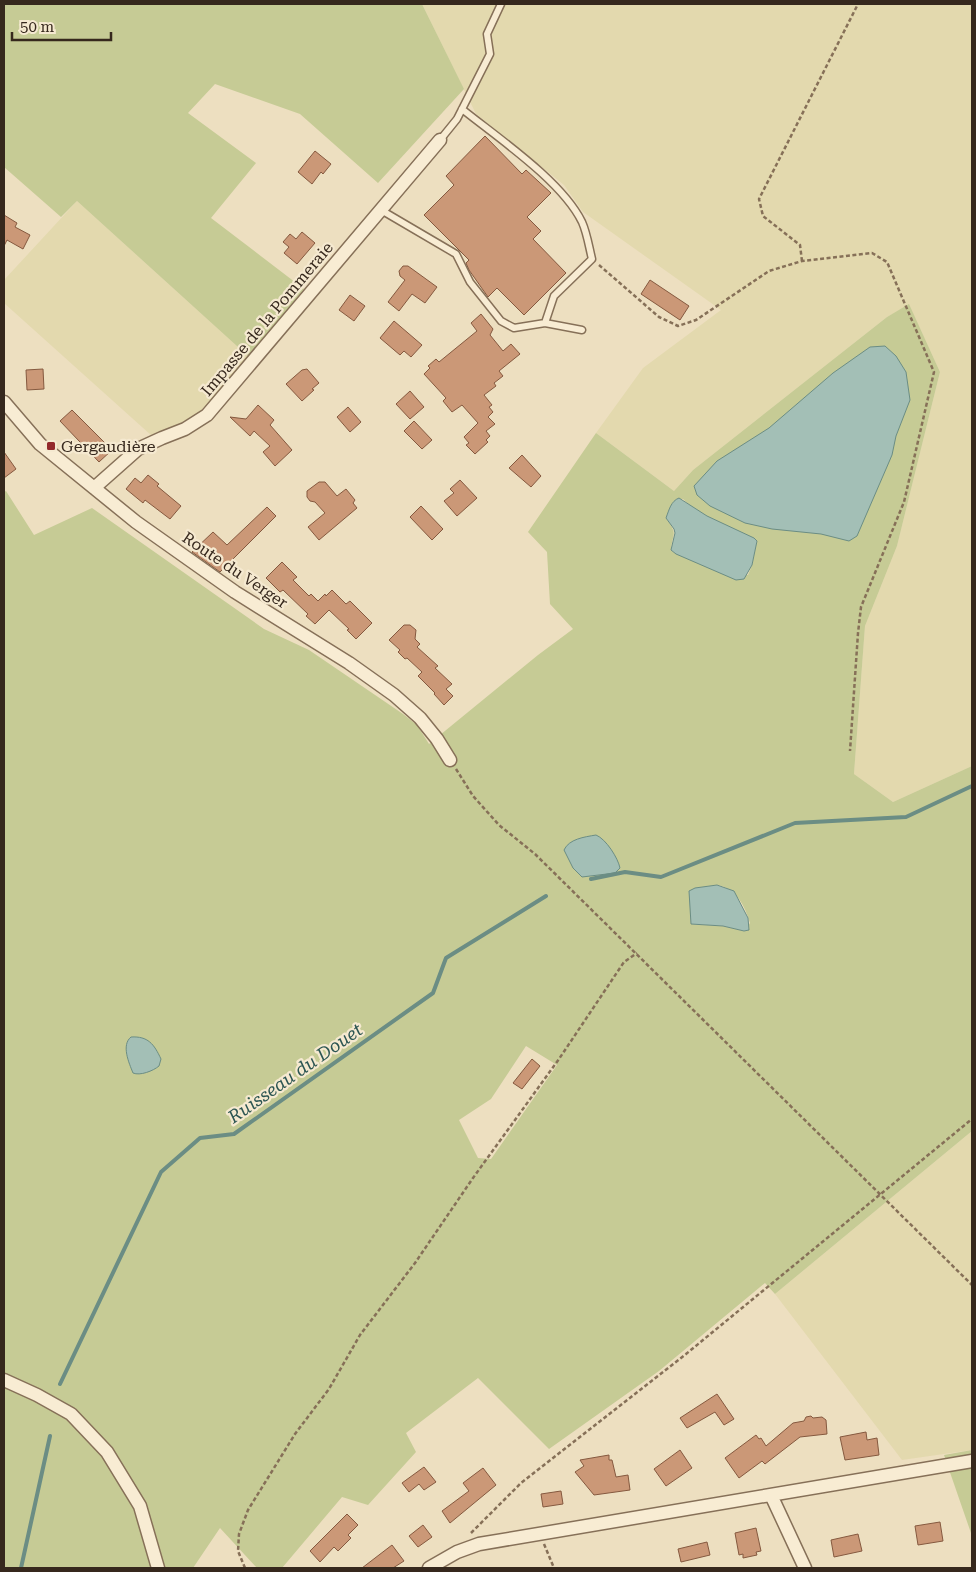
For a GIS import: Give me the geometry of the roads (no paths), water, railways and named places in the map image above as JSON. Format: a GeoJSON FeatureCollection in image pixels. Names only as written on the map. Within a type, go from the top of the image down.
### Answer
{"type":"FeatureCollection","features":[{"type":"Feature","properties":{"kind":"street","name":"Impasse de la Pommeraie"},"geometry":{"type":"LineString","coordinates":[[94,488],[138,449],[185,430],[206,415],[440,140]]}},
{"type":"Feature","properties":{"kind":"street","name":"Route du Verger"},"geometry":{"type":"LineString","coordinates":[[4,402],[40,444],[136,522],[235,592],[349,663],[394,695],[420,718],[437,739],[450,760]]}},
{"type":"Feature","properties":{"kind":"street"},"geometry":{"type":"LineString","coordinates":[[4,1380],[37,1395],[71,1414],[107,1452],[140,1506],[158,1568]]}},
{"type":"Feature","properties":{"kind":"street"},"geometry":{"type":"LineString","coordinates":[[429,1568],[457,1552],[479,1544],[972,1461]]}},
{"type":"Feature","properties":{"kind":"street"},"geometry":{"type":"LineString","coordinates":[[770,1495],[805,1568]]}},
{"type":"Feature","properties":{"kind":"lane"},"geometry":{"type":"LineString","coordinates":[[440,140],[457,119],[490,54],[487,34],[501,4]]}},
{"type":"Feature","properties":{"kind":"lane"},"geometry":{"type":"LineString","coordinates":[[462,109],[540,171],[567,200],[582,222],[592,259],[554,296],[545,323]]}},
{"type":"Feature","properties":{"kind":"lane"},"geometry":{"type":"LineString","coordinates":[[380,210],[456,254],[470,282],[501,322],[514,328],[545,323],[582,330]]}},
{"type":"Feature","properties":{"kind":"water"},"geometry":{"type":"Polygon","coordinates":[[[885,346],[896,356],[906,372],[910,400],[896,436],[892,455],[857,536],[849,541],[821,534],[772,529],[745,523],[710,506],[697,495],[694,486],[717,461],[769,428],[833,373],[870,347],[885,346]]]}},
{"type":"Feature","properties":{"kind":"water"},"geometry":{"type":"Polygon","coordinates":[[[679,498],[707,516],[757,541],[752,565],[744,579],[736,580],[676,554],[671,550],[675,533],[666,518],[672,504],[679,498]]]}},
{"type":"Feature","properties":{"kind":"water"},"geometry":{"type":"Polygon","coordinates":[[[596,835],[604,840],[611,849],[620,868],[615,873],[582,877],[573,868],[564,850],[573,841],[596,835]]]}},
{"type":"Feature","properties":{"kind":"water"},"geometry":{"type":"Polygon","coordinates":[[[717,885],[734,891],[748,918],[749,930],[744,931],[723,926],[691,924],[689,891],[695,888],[717,885]]]}},
{"type":"Feature","properties":{"kind":"water"},"geometry":{"type":"Polygon","coordinates":[[[131,1037],[142,1038],[153,1045],[161,1059],[159,1066],[139,1074],[133,1073],[126,1049],[128,1040],[131,1037]]]}},
{"type":"Feature","properties":{"kind":"waterway","name":"Ruisseau du Douet"},"geometry":{"type":"LineString","coordinates":[[591,879],[625,872],[661,877],[795,823],[906,817],[972,786]]}},
{"type":"Feature","properties":{"kind":"waterway","name":"Ruisseau du Douet"},"geometry":{"type":"LineString","coordinates":[[60,1384],[161,1172],[200,1138],[234,1134],[433,993],[446,958],[546,896]]}},
{"type":"Feature","properties":{"kind":"waterway","name":"Ruisseau du Douet"},"geometry":{"type":"LineString","coordinates":[[21,1568],[50,1436]]}},
{"type":"Feature","properties":{"kind":"place","name":"Gergaudière"},"geometry":{"type":"Point","coordinates":[51,446]}}]}
